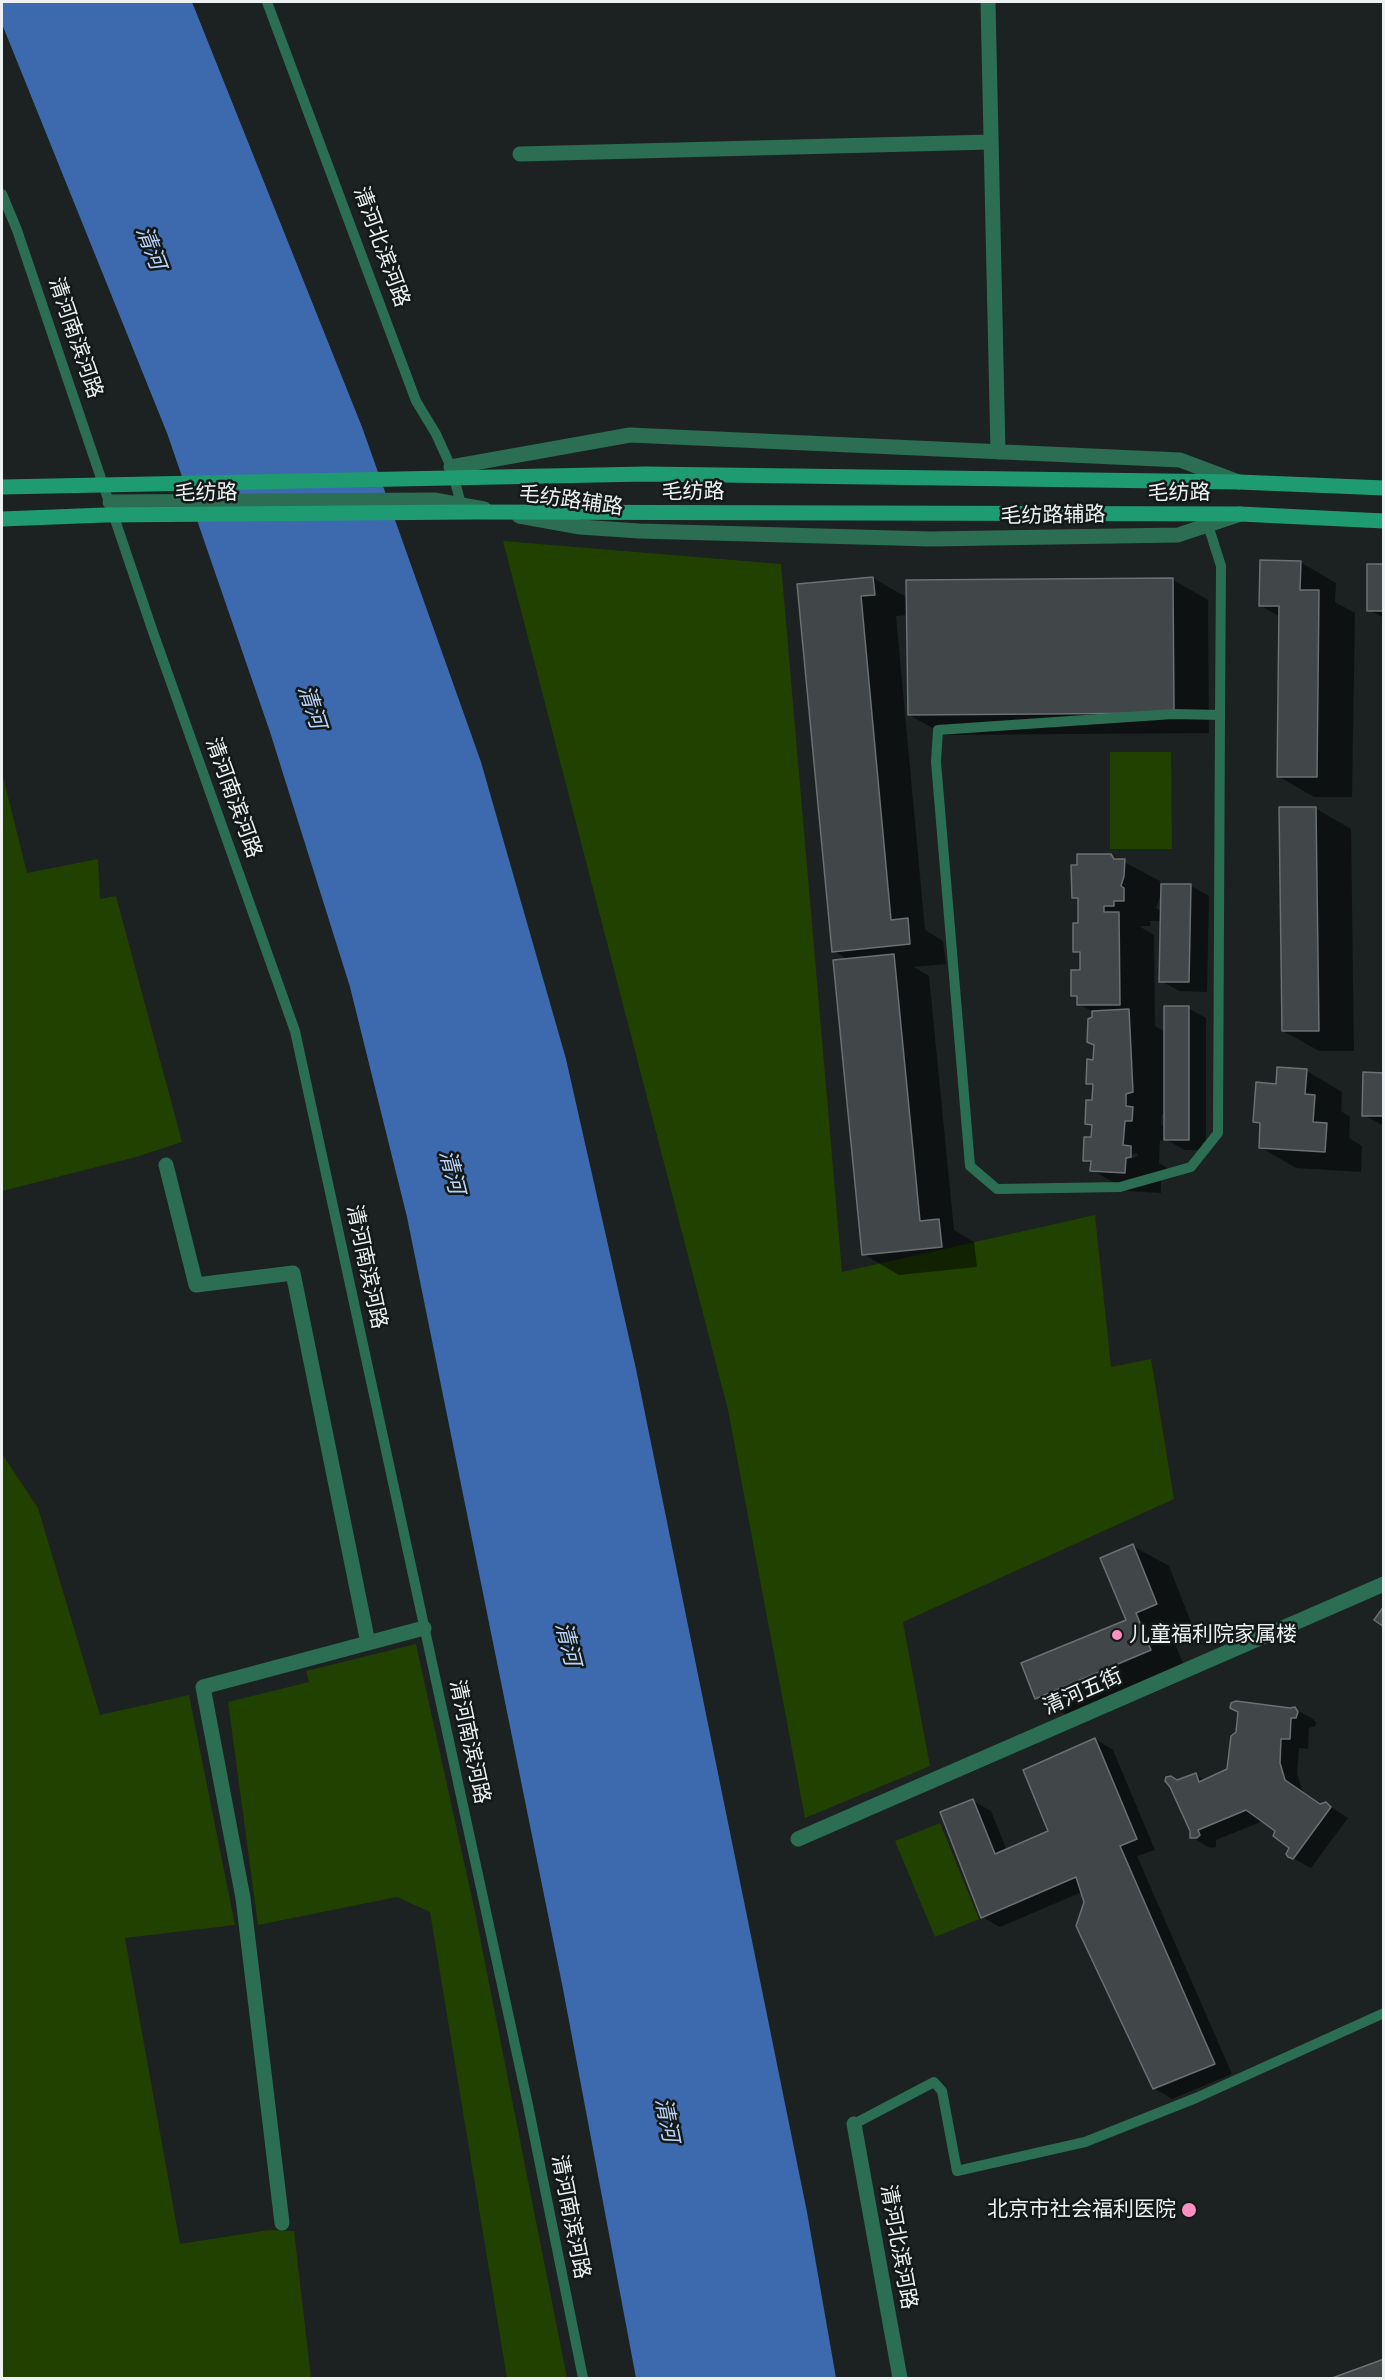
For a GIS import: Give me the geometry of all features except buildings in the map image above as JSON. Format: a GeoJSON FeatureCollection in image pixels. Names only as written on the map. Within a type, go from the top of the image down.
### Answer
{"type":"FeatureCollection","features":[{"type":"Feature","properties":{"kind":"main road","name":"毛纺路"},"geometry":{"type":"LineString","coordinates":[[2,487],[646,474],[1239,482],[1383,488]]}},
{"type":"Feature","properties":{"kind":"main road","name":"毛纺路"},"geometry":{"type":"LineString","coordinates":[[2,519],[105,515],[473,512],[1240,514],[1383,520]]}},
{"type":"Feature","properties":{"kind":"street"},"geometry":{"type":"LineString","coordinates":[[988,2],[998,452]]}},
{"type":"Feature","properties":{"kind":"street"},"geometry":{"type":"LineString","coordinates":[[520,154],[991,142]]}},
{"type":"Feature","properties":{"kind":"street","name":"毛纺路辅路"},"geometry":{"type":"LineString","coordinates":[[451,467],[630,435],[1180,460],[1239,482]]}},
{"type":"Feature","properties":{"kind":"street","name":"毛纺路辅路"},"geometry":{"type":"LineString","coordinates":[[110,502],[434,500],[580,527],[662,532],[942,539],[1178,535],[1240,514]]}},
{"type":"Feature","properties":{"kind":"street"},"geometry":{"type":"LineString","coordinates":[[166,1165],[196,1285],[293,1273],[368,1643]]}},
{"type":"Feature","properties":{"kind":"street","name":"清河五街"},"geometry":{"type":"LineString","coordinates":[[798,1839],[1383,1584]]}},
{"type":"Feature","properties":{"kind":"street"},"geometry":{"type":"LineString","coordinates":[[282,2223],[243,1898],[203,1686],[424,1628]]}},
{"type":"Feature","properties":{"kind":"street","name":"清河北滨河路"},"geometry":{"type":"LineString","coordinates":[[854,2124],[900,2379]]}},
{"type":"Feature","properties":{"kind":"lane","name":"清河北滨河路"},"geometry":{"type":"LineString","coordinates":[[267,2],[416,401],[436,434],[451,467],[461,504]]}},
{"type":"Feature","properties":{"kind":"lane","name":"清河南滨河路"},"geometry":{"type":"LineString","coordinates":[[2,194],[17,230],[153,632],[295,1031],[528,2106],[583,2379]]}},
{"type":"Feature","properties":{"kind":"lane"},"geometry":{"type":"LineString","coordinates":[[1208,525],[1221,566],[1218,1133],[1191,1167],[1120,1186],[997,1189],[970,1166],[936,762],[938,730],[1173,714],[1220,715]]}},
{"type":"Feature","properties":{"kind":"lane"},"geometry":{"type":"LineString","coordinates":[[854,2124],[934,2082],[942,2091],[957,2171],[1085,2142],[1196,2098],[1383,2013]]}},
{"type":"Feature","properties":{"kind":"green space"},"geometry":{"type":"Polygon","coordinates":[[[503,541],[781,564],[842,1272],[1095,1215],[1111,1367],[1151,1359],[1174,1499],[903,1622],[930,1766],[805,1818],[728,1410],[503,541]]]}},
{"type":"Feature","properties":{"kind":"green space"},"geometry":{"type":"Polygon","coordinates":[[[1110,752],[1171,752],[1172,849],[1110,849],[1110,752]]]}},
{"type":"Feature","properties":{"kind":"green space"},"geometry":{"type":"Polygon","coordinates":[[[2,773],[27,873],[98,859],[100,899],[116,896],[182,1142],[136,1157],[2,1191],[2,773]]]}},
{"type":"Feature","properties":{"kind":"green space"},"geometry":{"type":"Polygon","coordinates":[[[2,1454],[38,1508],[100,1715],[189,1695],[235,1925],[125,1938],[180,2244],[269,2230],[294,2231],[311,2378],[2,2378],[2,1454]]]}},
{"type":"Feature","properties":{"kind":"green space"},"geometry":{"type":"Polygon","coordinates":[[[416,1644],[475,1912],[567,2378],[507,2378],[430,1912],[397,1897],[258,1925],[228,1702],[309,1682],[306,1671],[416,1644]]]}},
{"type":"Feature","properties":{"kind":"green space"},"geometry":{"type":"Polygon","coordinates":[[[940,1823],[979,1919],[935,1937],[895,1841],[940,1823]]]}},
{"type":"Feature","properties":{"kind":"water","name":"清河"},"geometry":{"type":"Polygon","coordinates":[[[2,2],[192,2],[362,427],[481,762],[566,1059],[636,1369],[807,2212],[836,2378],[636,2378],[563,1989],[407,1217],[350,987],[270,732],[167,433],[2,24],[2,2]]]}},
{"type":"Feature","properties":{"kind":"place","name":"儿童福利院家属楼"},"geometry":{"type":"Point","coordinates":[1117,1635]}},
{"type":"Feature","properties":{"kind":"place","name":"北京市社会福利医院"},"geometry":{"type":"Point","coordinates":[1189,2210]}}]}
